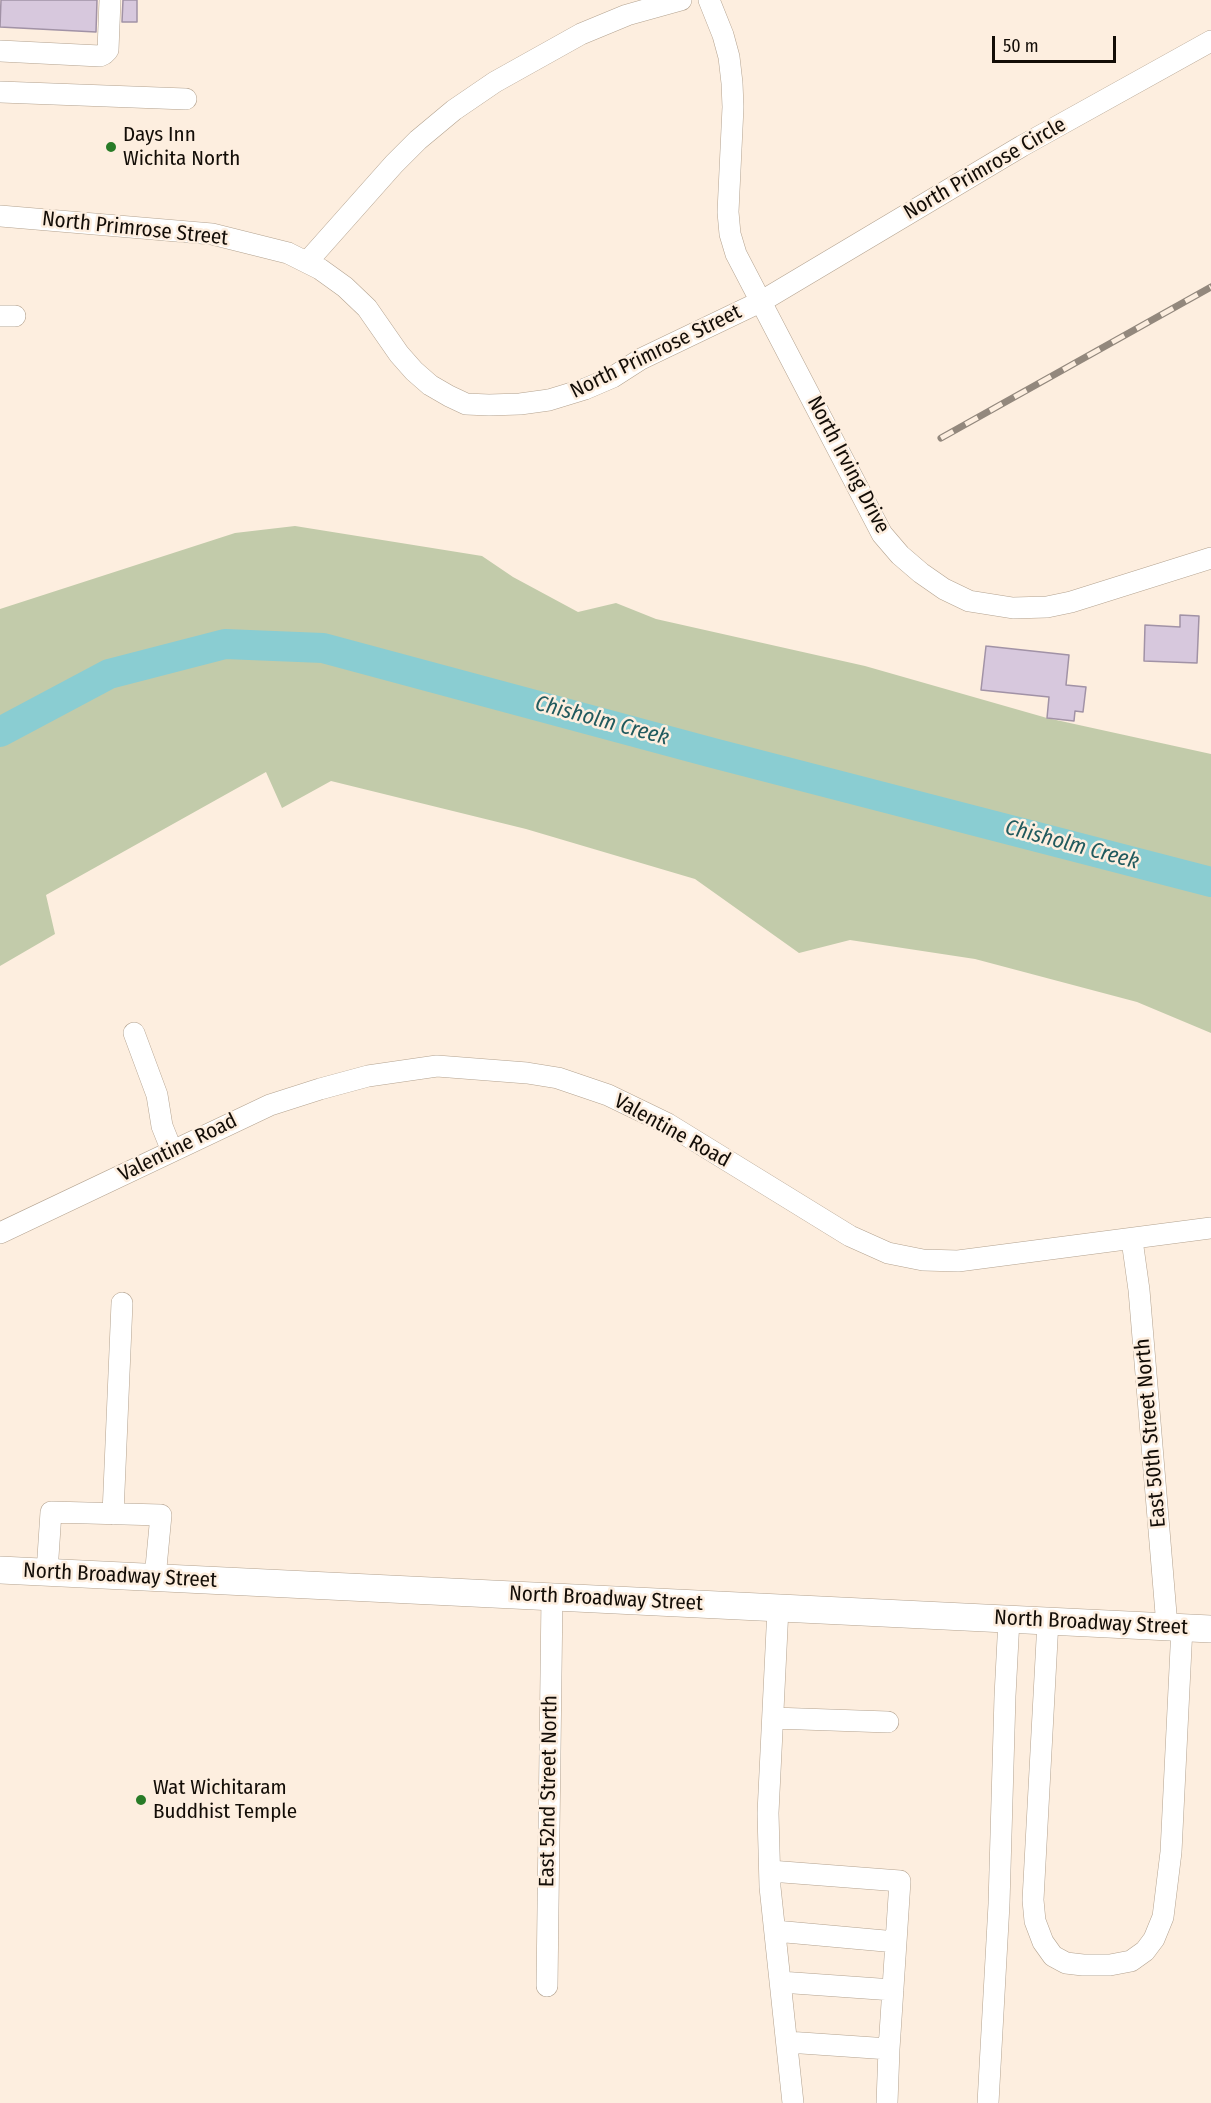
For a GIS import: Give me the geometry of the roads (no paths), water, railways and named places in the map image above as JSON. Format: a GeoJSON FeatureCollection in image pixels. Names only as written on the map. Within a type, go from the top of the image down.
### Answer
{"type":"FeatureCollection","features":[{"type":"Feature","properties":{"kind":"main road","name":"North Broadway Street"},"geometry":{"type":"LineString","coordinates":[[0,1570],[1211,1629]]}},
{"type":"Feature","properties":{"kind":"street"},"geometry":{"type":"LineString","coordinates":[[0,51],[100,56],[108,50],[110,0]]}},
{"type":"Feature","properties":{"kind":"street"},"geometry":{"type":"LineString","coordinates":[[307,262],[394,164],[454,110],[495,82],[581,34],[627,15],[681,0]]}},
{"type":"Feature","properties":{"kind":"street","name":"North Irving Drive"},"geometry":{"type":"LineString","coordinates":[[709,0],[729,57],[732,83],[733,107],[728,193],[730,234],[736,254],[882,534],[906,560],[944,589],[969,601],[1013,608],[1047,607],[1071,602],[1211,558]]}},
{"type":"Feature","properties":{"kind":"street","name":"North Primrose Circle"},"geometry":{"type":"LineString","coordinates":[[762,301],[1022,146],[1211,41]]}},
{"type":"Feature","properties":{"kind":"street"},"geometry":{"type":"LineString","coordinates":[[0,92],[186,99]]}},
{"type":"Feature","properties":{"kind":"street","name":"North Primrose Street"},"geometry":{"type":"LineString","coordinates":[[0,216],[212,234],[268,247],[307,262],[345,286],[367,308],[399,354],[414,371],[430,385],[466,404],[520,405],[576,392],[613,377],[641,359],[762,301]]}},
{"type":"Feature","properties":{"kind":"street"},"geometry":{"type":"LineString","coordinates":[[134,1033],[157,1095],[162,1126],[172,1151]]}},
{"type":"Feature","properties":{"kind":"street","name":"Valentine Road"},"geometry":{"type":"LineString","coordinates":[[0,1233],[270,1105],[368,1076],[437,1066],[498,1069],[558,1078],[632,1105],[668,1124],[850,1236],[888,1253],[923,1260],[958,1261],[1211,1228]]}},
{"type":"Feature","properties":{"kind":"street","name":"East 50th Street North"},"geometry":{"type":"LineString","coordinates":[[1048,1621],[1035,1921],[1043,1942],[1053,1956],[1066,1963],[1110,1965],[1131,1961],[1145,1951],[1154,1939],[1163,1917],[1171,1852],[1175,1627],[1132,1240]]}},
{"type":"Feature","properties":{"kind":"street"},"geometry":{"type":"LineString","coordinates":[[113,1514],[122,1303]]}},
{"type":"Feature","properties":{"kind":"street"},"geometry":{"type":"LineString","coordinates":[[47,1572],[51,1512],[160,1515],[155,1578]]}},
{"type":"Feature","properties":{"kind":"street","name":"East 52nd Street North"},"geometry":{"type":"LineString","coordinates":[[547,1986],[552,1596]]}},
{"type":"Feature","properties":{"kind":"street"},"geometry":{"type":"LineString","coordinates":[[778,1608],[768,1813],[775,1931],[793,2103]]}},
{"type":"Feature","properties":{"kind":"street"},"geometry":{"type":"LineString","coordinates":[[988,2103],[999,1904],[1004,1707],[1009,1619]]}},
{"type":"Feature","properties":{"kind":"street"},"geometry":{"type":"LineString","coordinates":[[773,1718],[888,1722]]}},
{"type":"Feature","properties":{"kind":"street"},"geometry":{"type":"LineString","coordinates":[[770,1871],[900,1881],[887,2103]]}},
{"type":"Feature","properties":{"kind":"street"},"geometry":{"type":"LineString","coordinates":[[775,1931],[896,1942]]}},
{"type":"Feature","properties":{"kind":"street"},"geometry":{"type":"LineString","coordinates":[[780,1982],[893,1990]]}},
{"type":"Feature","properties":{"kind":"street"},"geometry":{"type":"LineString","coordinates":[[787,2042],[889,2049]]}},
{"type":"Feature","properties":{"kind":"waterway","name":"Chisholm Creek"},"geometry":{"type":"LineString","coordinates":[[0,732],[109,674],[225,644],[323,648],[713,753],[1211,882]]}},
{"type":"Feature","properties":{"kind":"railway"},"geometry":{"type":"LineString","coordinates":[[941,438],[1211,287]]}},
{"type":"Feature","properties":{"kind":"place","name":"Days Inn Wichita North"},"geometry":{"type":"Point","coordinates":[111,147]}},
{"type":"Feature","properties":{"kind":"place","name":"Wat Wichitaram Buddhist Temple"},"geometry":{"type":"Point","coordinates":[141,1800]}}]}
